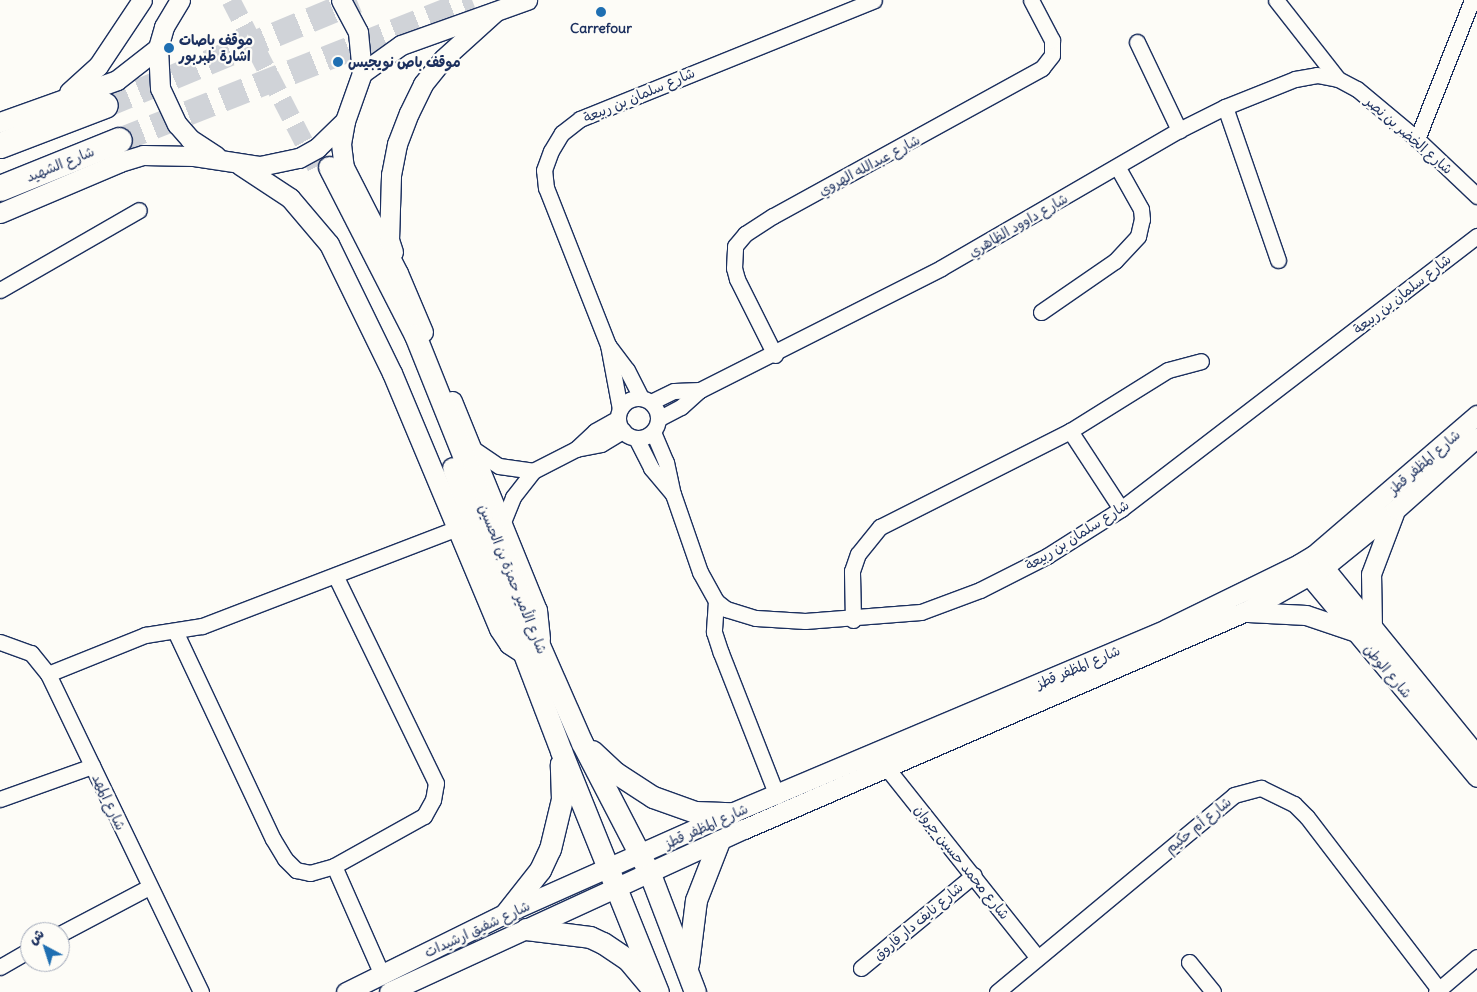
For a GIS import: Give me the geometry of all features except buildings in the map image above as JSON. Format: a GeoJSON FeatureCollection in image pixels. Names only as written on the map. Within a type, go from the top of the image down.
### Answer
{"type":"FeatureCollection","features":[{"type":"Feature","properties":{"kind":"highway"},"geometry":{"type":"LineString","coordinates":[[0,145],[104,105]]}},
{"type":"Feature","properties":{"kind":"highway","name":"شارع الشهيد"},"geometry":{"type":"LineString","coordinates":[[0,188],[119,140]]}},
{"type":"Feature","properties":{"kind":"main road","name":"شارع الأمير حمزة بن الحسين"},"geometry":{"type":"LineString","coordinates":[[325,170],[414,335],[531,649],[560,751],[658,992]]}},
{"type":"Feature","properties":{"kind":"main road","name":"شارع الأمير حمزة بن الحسين"},"geometry":{"type":"LineString","coordinates":[[531,649],[646,865],[695,992]]}},
{"type":"Feature","properties":{"kind":"main road"},"geometry":{"type":"LineString","coordinates":[[582,743],[616,773],[653,797],[695,812],[731,813]]}},
{"type":"Feature","properties":{"kind":"main road"},"geometry":{"type":"LineString","coordinates":[[506,914],[540,870],[556,831],[562,799],[560,751]]}},
{"type":"Feature","properties":{"kind":"main road"},"geometry":{"type":"LineString","coordinates":[[687,971],[688,944],[696,900],[719,841]]}},
{"type":"Feature","properties":{"kind":"main road"},"geometry":{"type":"LineString","coordinates":[[526,930],[590,937],[603,943],[628,960],[654,992]]}},
{"type":"Feature","properties":{"kind":"street"},"geometry":{"type":"LineString","coordinates":[[53,103],[98,66],[142,0]]}},
{"type":"Feature","properties":{"kind":"street"},"geometry":{"type":"LineString","coordinates":[[180,0],[164,27],[158,48],[160,88],[166,107],[190,139],[232,162],[290,198],[329,244],[392,373],[499,628],[509,644],[531,649],[539,617],[503,522],[398,273],[344,167],[341,144],[345,121],[362,73],[358,32],[341,0]]}},
{"type":"Feature","properties":{"kind":"street"},"geometry":{"type":"LineString","coordinates":[[362,73],[401,45],[527,0]]}},
{"type":"Feature","properties":{"kind":"street","name":"شارع سلمان بن ربيعة"},"geometry":{"type":"LineString","coordinates":[[673,494],[651,468],[624,424],[608,345],[546,188],[544,170],[562,133],[580,119],[874,0]]}},
{"type":"Feature","properties":{"kind":"street","name":"شارع عبدالله الهروي"},"geometry":{"type":"LineString","coordinates":[[775,354],[737,280],[735,246],[745,234],[773,216],[1042,68],[1052,55],[1052,40],[1031,0]]}},
{"type":"Feature","properties":{"kind":"street"},"geometry":{"type":"LineString","coordinates":[[1276,0],[1338,79]]}},
{"type":"Feature","properties":{"kind":"street"},"geometry":{"type":"LineString","coordinates":[[1416,138],[1472,0]]}},
{"type":"Feature","properties":{"kind":"street"},"geometry":{"type":"LineString","coordinates":[[398,273],[389,240],[392,175],[397,144],[423,84],[448,54],[495,12]]}},
{"type":"Feature","properties":{"kind":"street"},"geometry":{"type":"LineString","coordinates":[[1137,42],[1179,130]]}},
{"type":"Feature","properties":{"kind":"street"},"geometry":{"type":"LineString","coordinates":[[0,122],[117,80],[158,48]]}},
{"type":"Feature","properties":{"kind":"street","name":"شارع داوود الظاهري"},"geometry":{"type":"LineString","coordinates":[[700,390],[674,391],[646,400],[629,400],[624,424],[655,426],[700,390],[775,354],[942,268],[1118,168],[1179,130],[1224,107],[1295,79],[1317,75],[1338,79]]}},
{"type":"Feature","properties":{"kind":"street","name":"شارع الخضر بن نصر"},"geometry":{"type":"LineString","coordinates":[[1338,79],[1363,94],[1416,138],[1477,196]]}},
{"type":"Feature","properties":{"kind":"street"},"geometry":{"type":"LineString","coordinates":[[1224,107],[1278,260]]}},
{"type":"Feature","properties":{"kind":"street"},"geometry":{"type":"LineString","coordinates":[[0,214],[120,162],[143,155],[169,154],[232,162],[280,164],[299,158],[317,148],[345,121]]}},
{"type":"Feature","properties":{"kind":"street"},"geometry":{"type":"LineString","coordinates":[[1041,312],[1115,261],[1138,236],[1142,218],[1141,209],[1118,168]]}},
{"type":"Feature","properties":{"kind":"street"},"geometry":{"type":"LineString","coordinates":[[0,290],[139,210]]}},
{"type":"Feature","properties":{"kind":"street","name":"شارع سلمان بن ربيعة"},"geometry":{"type":"LineString","coordinates":[[608,345],[646,400],[666,462],[673,494],[700,572],[716,601],[726,609],[756,618],[853,620],[921,612],[980,590],[1047,556],[1121,509],[1477,236]]}},
{"type":"Feature","properties":{"kind":"street"},"geometry":{"type":"LineString","coordinates":[[853,620],[852,571],[858,554],[880,527],[1070,432],[1168,370],[1201,361]]}},
{"type":"Feature","properties":{"kind":"street","name":"شارع المظفر قطز"},"geometry":{"type":"LineString","coordinates":[[646,865],[731,813],[777,796],[1312,566],[1477,415]]}},
{"type":"Feature","properties":{"kind":"street"},"geometry":{"type":"LineString","coordinates":[[503,522],[513,497],[533,471],[576,450],[595,431],[624,424]]}},
{"type":"Feature","properties":{"kind":"street"},"geometry":{"type":"LineString","coordinates":[[1070,432],[1121,509]]}},
{"type":"Feature","properties":{"kind":"street","name":"شارع المظفر قطز"},"geometry":{"type":"LineString","coordinates":[[646,865],[719,841],[1244,612],[1396,509],[1477,437]]}},
{"type":"Feature","properties":{"kind":"street"},"geometry":{"type":"LineString","coordinates":[[472,448],[499,466],[533,471]]}},
{"type":"Feature","properties":{"kind":"street"},"geometry":{"type":"LineString","coordinates":[[1244,612],[1306,615],[1363,630],[1371,574],[1380,543],[1396,509]]}},
{"type":"Feature","properties":{"kind":"street"},"geometry":{"type":"LineString","coordinates":[[48,674],[145,634],[202,626],[336,577],[457,528]]}},
{"type":"Feature","properties":{"kind":"street","name":"شارع الوطن"},"geometry":{"type":"LineString","coordinates":[[1312,566],[1477,778]]}},
{"type":"Feature","properties":{"kind":"street"},"geometry":{"type":"LineString","coordinates":[[175,630],[273,839],[285,858],[296,870],[310,873],[334,866],[424,816],[433,800],[436,783],[336,577]]}},
{"type":"Feature","properties":{"kind":"street"},"geometry":{"type":"LineString","coordinates":[[716,601],[714,632],[720,653],[777,796]]}},
{"type":"Feature","properties":{"kind":"street","name":"شارع الوطن"},"geometry":{"type":"LineString","coordinates":[[1363,630],[1477,756]]}},
{"type":"Feature","properties":{"kind":"street","name":"شارع المهد"},"geometry":{"type":"LineString","coordinates":[[0,642],[31,653],[48,674],[197,990]]}},
{"type":"Feature","properties":{"kind":"street"},"geometry":{"type":"LineString","coordinates":[[0,799],[92,766]]}},
{"type":"Feature","properties":{"kind":"street","name":"شارع محمد حسين جروان"},"geometry":{"type":"LineString","coordinates":[[886,767],[1038,957]]}},
{"type":"Feature","properties":{"kind":"street","name":"شارع أم حكيم"},"geometry":{"type":"LineString","coordinates":[[997,992],[1234,795],[1261,788],[1294,804],[1307,817],[1439,991]]}},
{"type":"Feature","properties":{"kind":"street"},"geometry":{"type":"LineString","coordinates":[[613,879],[646,865]]}},
{"type":"Feature","properties":{"kind":"street"},"geometry":{"type":"LineString","coordinates":[[334,866],[386,983]]}},
{"type":"Feature","properties":{"kind":"street","name":"شارع نايف دار فاروق"},"geometry":{"type":"LineString","coordinates":[[861,968],[974,875]]}},
{"type":"Feature","properties":{"kind":"street","name":"شارع شفيق ارشيدات"},"geometry":{"type":"LineString","coordinates":[[386,983],[506,914],[613,879]]}},
{"type":"Feature","properties":{"kind":"street","name":"شارع شفيق ارشيدات"},"geometry":{"type":"LineString","coordinates":[[346,992],[386,983],[526,930],[613,879]]}},
{"type":"Feature","properties":{"kind":"street"},"geometry":{"type":"LineString","coordinates":[[70,929],[149,887]]}},
{"type":"Feature","properties":{"kind":"street"},"geometry":{"type":"LineString","coordinates":[[0,967],[20,956]]}},
{"type":"Feature","properties":{"kind":"street"},"geometry":{"type":"LineString","coordinates":[[1439,991],[1477,958]]}},
{"type":"Feature","properties":{"kind":"street"},"geometry":{"type":"LineString","coordinates":[[1189,962],[1213,992]]}},
{"type":"Feature","properties":{"kind":"tunnel"},"geometry":{"type":"LineString","coordinates":[[231,0],[320,173]]}},
{"type":"Feature","properties":{"kind":"tunnel"},"geometry":{"type":"LineString","coordinates":[[105,105],[357,0]]}},
{"type":"Feature","properties":{"kind":"tunnel"},"geometry":{"type":"LineString","coordinates":[[119,140],[472,0]]}},
{"type":"Feature","properties":{"kind":"place","name":"Carrefour"},"geometry":{"type":"Point","coordinates":[601,12]}},
{"type":"Feature","properties":{"kind":"place","name":"موقف باصات اشارة طبربور"},"geometry":{"type":"Point","coordinates":[169,48]}},
{"type":"Feature","properties":{"kind":"place","name":"موقف باص نويجيس"},"geometry":{"type":"Point","coordinates":[338,62]}}]}
